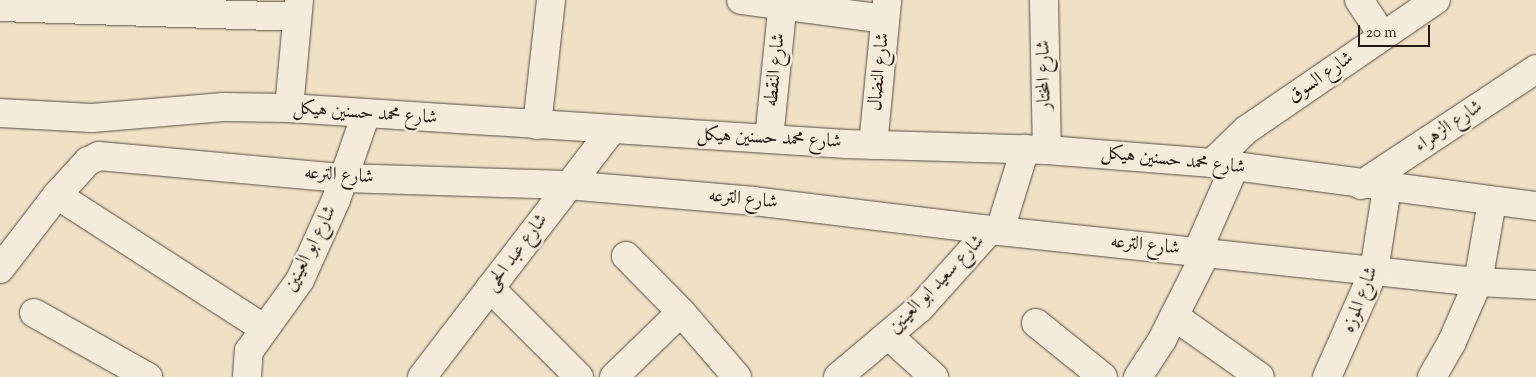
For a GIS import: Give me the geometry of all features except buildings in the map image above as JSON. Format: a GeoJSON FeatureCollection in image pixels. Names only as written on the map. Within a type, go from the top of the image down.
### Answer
{"type":"FeatureCollection","features":[{"type":"Feature","properties":{"kind":"street"},"geometry":{"type":"LineString","coordinates":[[537,125],[551,0]]}},
{"type":"Feature","properties":{"kind":"street"},"geometry":{"type":"LineString","coordinates":[[741,0],[886,10]]}},
{"type":"Feature","properties":{"kind":"street","name":"شارع المختار"},"geometry":{"type":"LineString","coordinates":[[995,230],[1036,150],[1044,0]]}},
{"type":"Feature","properties":{"kind":"street"},"geometry":{"type":"LineString","coordinates":[[1359,0],[1383,36]]}},
{"type":"Feature","properties":{"kind":"street","name":"شارع السوق"},"geometry":{"type":"LineString","coordinates":[[1224,164],[1246,130],[1436,0]]}},
{"type":"Feature","properties":{"kind":"street","name":"شارع النقطه"},"geometry":{"type":"LineString","coordinates":[[769,139],[783,3]]}},
{"type":"Feature","properties":{"kind":"street"},"geometry":{"type":"LineString","coordinates":[[5,5],[298,8],[289,108]]}},
{"type":"Feature","properties":{"kind":"street","name":"شارع النضال"},"geometry":{"type":"LineString","coordinates":[[873,145],[886,10]]}},
{"type":"Feature","properties":{"kind":"street","name":"شارع الزهراء"},"geometry":{"type":"LineString","coordinates":[[1374,187],[1536,69]]}},
{"type":"Feature","properties":{"kind":"street","name":"شارع محمد حسنين هيكل"},"geometry":{"type":"LineString","coordinates":[[0,113],[92,118],[224,107],[289,108],[612,130],[873,145],[1036,150],[1224,164],[1374,187],[1536,206]]}},
{"type":"Feature","properties":{"kind":"street","name":"شارع ابو العينين"},"geometry":{"type":"LineString","coordinates":[[247,377],[249,351],[263,328],[300,280],[343,178],[366,114]]}},
{"type":"Feature","properties":{"kind":"street","name":"شارع عبد الحى"},"geometry":{"type":"LineString","coordinates":[[422,377],[567,185],[612,130]]}},
{"type":"Feature","properties":{"kind":"street","name":"شارع الترعه"},"geometry":{"type":"LineString","coordinates":[[0,269],[57,195],[88,161],[99,156],[343,178],[567,185],[754,201],[995,230],[1374,271],[1478,282],[1536,285]]}},
{"type":"Feature","properties":{"kind":"street"},"geometry":{"type":"LineString","coordinates":[[1138,377],[1174,316],[1202,252],[1224,164]]}},
{"type":"Feature","properties":{"kind":"street","name":"شارع الموزه"},"geometry":{"type":"LineString","coordinates":[[1327,377],[1374,271],[1374,187]]}},
{"type":"Feature","properties":{"kind":"street"},"geometry":{"type":"LineString","coordinates":[[57,195],[263,328]]}},
{"type":"Feature","properties":{"kind":"street"},"geometry":{"type":"LineString","coordinates":[[1432,377],[1452,342],[1478,282],[1492,202]]}},
{"type":"Feature","properties":{"kind":"street","name":"شارع سعيد ابو العينين"},"geometry":{"type":"LineString","coordinates":[[838,377],[920,308],[995,230]]}},
{"type":"Feature","properties":{"kind":"street"},"geometry":{"type":"LineString","coordinates":[[626,256],[681,312],[737,377]]}},
{"type":"Feature","properties":{"kind":"street"},"geometry":{"type":"LineString","coordinates":[[490,288],[579,377]]}},
{"type":"Feature","properties":{"kind":"street"},"geometry":{"type":"LineString","coordinates":[[614,377],[681,312]]}},
{"type":"Feature","properties":{"kind":"street"},"geometry":{"type":"LineString","coordinates":[[34,313],[148,377]]}},
{"type":"Feature","properties":{"kind":"street"},"geometry":{"type":"LineString","coordinates":[[1174,316],[1260,377]]}},
{"type":"Feature","properties":{"kind":"street"},"geometry":{"type":"LineString","coordinates":[[1036,324],[1103,377]]}},
{"type":"Feature","properties":{"kind":"street"},"geometry":{"type":"LineString","coordinates":[[889,336],[934,377]]}}]}
